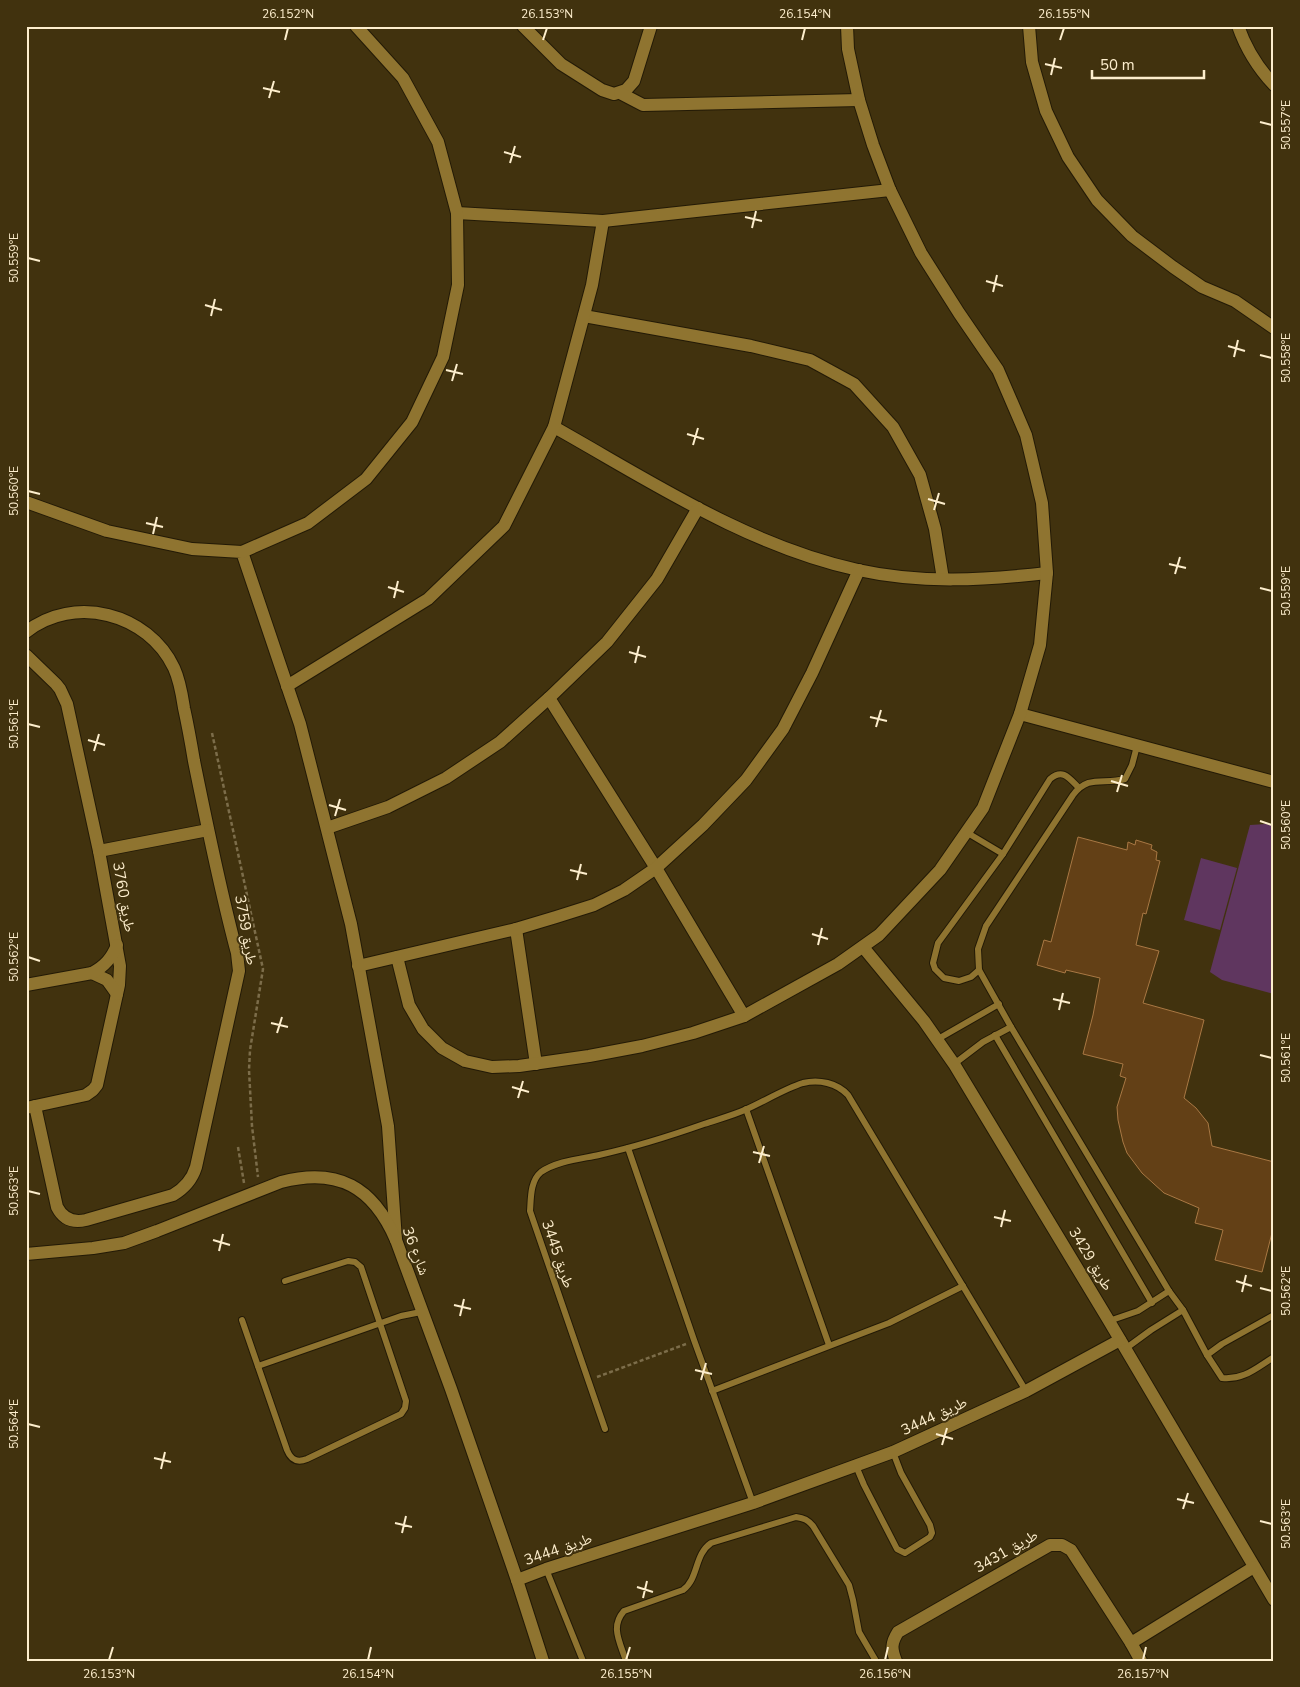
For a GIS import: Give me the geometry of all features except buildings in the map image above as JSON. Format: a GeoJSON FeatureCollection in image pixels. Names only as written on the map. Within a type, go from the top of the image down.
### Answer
{"type":"FeatureCollection","features":[{"type":"Feature","properties":{"kind":"street"},"geometry":{"type":"LineString","coordinates":[[26,502],[107,531],[192,549],[242,552],[308,523],[366,479],[412,422],[443,356],[447,339],[458,285],[457,212],[438,142],[434,134],[403,78],[356,26]]}},
{"type":"Feature","properties":{"kind":"street"},"geometry":{"type":"LineString","coordinates":[[523,26],[561,64],[608,93],[620,93],[626,90],[634,81],[650,26]]}},
{"type":"Feature","properties":{"kind":"street"},"geometry":{"type":"LineString","coordinates":[[397,957],[409,1006],[423,1029],[442,1048],[465,1061],[492,1067],[536,1064],[642,1046],[693,1033],[744,1016],[838,964],[879,935],[940,870],[983,808],[1020,714],[1040,645],[1047,573],[1042,503],[1026,435],[998,370],[958,313],[921,253],[890,190],[872,146],[858,100],[848,49],[847,26]]}},
{"type":"Feature","properties":{"kind":"street"},"geometry":{"type":"LineString","coordinates":[[1029,26],[1032,62],[1046,111],[1068,157],[1097,200],[1132,236],[1173,267],[1202,287],[1235,301],[1274,328]]}},
{"type":"Feature","properties":{"kind":"street"},"geometry":{"type":"LineString","coordinates":[[1238,26],[1244,45],[1260,70],[1274,85]]}},
{"type":"Feature","properties":{"kind":"street"},"geometry":{"type":"LineString","coordinates":[[620,93],[644,105],[858,100]]}},
{"type":"Feature","properties":{"kind":"street"},"geometry":{"type":"LineString","coordinates":[[457,212],[604,221],[890,190]]}},
{"type":"Feature","properties":{"kind":"street"},"geometry":{"type":"LineString","coordinates":[[287,686],[428,599],[504,526],[554,427],[592,286],[604,221]]}},
{"type":"Feature","properties":{"kind":"street"},"geometry":{"type":"LineString","coordinates":[[584,316],[750,346],[810,360],[854,384],[892,426],[920,475],[935,529],[943,579]]}},
{"type":"Feature","properties":{"kind":"street"},"geometry":{"type":"LineString","coordinates":[[554,427],[746,533],[802,554],[859,570],[901,576],[943,579],[994,579],[1047,573]]}},
{"type":"Feature","properties":{"kind":"street"},"geometry":{"type":"LineString","coordinates":[[326,828],[388,807],[446,778],[500,742],[607,642],[658,579],[698,508]]}},
{"type":"Feature","properties":{"kind":"street"},"geometry":{"type":"LineString","coordinates":[[242,552],[300,724],[351,924],[388,1126],[396,1240]]}},
{"type":"Feature","properties":{"kind":"street"},"geometry":{"type":"LineString","coordinates":[[358,966],[516,929],[594,905],[624,890],[656,868],[746,780],[783,729],[812,673],[859,570]]}},
{"type":"Feature","properties":{"kind":"street","name":"طريق 3759"},"geometry":{"type":"LineString","coordinates":[[26,632],[53,616],[65,613],[89,612],[115,616],[146,633],[168,658],[179,682],[208,830],[237,953],[238,971],[196,1167],[190,1181],[179,1191],[167,1197],[86,1220],[73,1221],[67,1219],[57,1208],[31,1107]]}},
{"type":"Feature","properties":{"kind":"street","name":"طريق 3760"},"geometry":{"type":"LineString","coordinates":[[26,655],[56,684],[64,697],[99,851],[121,976],[97,1085],[93,1090],[81,1096],[31,1107]]}},
{"type":"Feature","properties":{"kind":"street"},"geometry":{"type":"LineString","coordinates":[[549,698],[656,868],[744,1016]]}},
{"type":"Feature","properties":{"kind":"street"},"geometry":{"type":"LineString","coordinates":[[1020,714],[1274,782]]}},
{"type":"Feature","properties":{"kind":"street"},"geometry":{"type":"LineString","coordinates":[[99,851],[208,830]]}},
{"type":"Feature","properties":{"kind":"street"},"geometry":{"type":"LineString","coordinates":[[516,929],[536,1064]]}},
{"type":"Feature","properties":{"kind":"street"},"geometry":{"type":"LineString","coordinates":[[26,985],[92,973],[110,959],[117,945]]}},
{"type":"Feature","properties":{"kind":"street","name":"طريق 3429"},"geometry":{"type":"LineString","coordinates":[[863,946],[938,1040],[954,1064],[1274,1600]]}},
{"type":"Feature","properties":{"kind":"street"},"geometry":{"type":"LineString","coordinates":[[92,973],[106,980],[117,994]]}},
{"type":"Feature","properties":{"kind":"street","name":"شارع 36"},"geometry":{"type":"LineString","coordinates":[[26,1254],[93,1248],[124,1243],[281,1182],[295,1179],[331,1178],[353,1186],[369,1199],[388,1222],[396,1240],[451,1389],[543,1661]]}},
{"type":"Feature","properties":{"kind":"street","name":"طريق 3444"},"geometry":{"type":"LineString","coordinates":[[517,1580],[753,1503],[893,1452],[1026,1391],[1122,1344]]}},
{"type":"Feature","properties":{"kind":"street","name":"طريق 3431"},"geometry":{"type":"LineString","coordinates":[[896,1661],[892,1650],[892,1640],[898,1632],[1050,1544],[1062,1545],[1071,1550],[1141,1661]]}},
{"type":"Feature","properties":{"kind":"street"},"geometry":{"type":"LineString","coordinates":[[1131,1643],[1254,1567]]}},
{"type":"Feature","properties":{"kind":"lane"},"geometry":{"type":"LineString","coordinates":[[1137,746],[1132,765],[1125,779],[1091,782],[1079,788],[986,926],[978,949],[979,970],[1011,1027],[1169,1291],[1183,1310],[1207,1355],[1222,1378],[1233,1379],[1241,1377],[1274,1357]]}},
{"type":"Feature","properties":{"kind":"lane"},"geometry":{"type":"LineString","coordinates":[[979,970],[966,979],[959,981],[944,978],[935,969],[933,963],[938,942],[1003,854],[1050,779],[1055,775],[1061,774],[1079,788]]}},
{"type":"Feature","properties":{"kind":"lane"},"geometry":{"type":"LineString","coordinates":[[966,832],[1003,854]]}},
{"type":"Feature","properties":{"kind":"lane"},"geometry":{"type":"LineString","coordinates":[[938,1040],[999,1004]]}},
{"type":"Feature","properties":{"kind":"lane"},"geometry":{"type":"LineString","coordinates":[[954,1064],[995,1035],[1011,1027]]}},
{"type":"Feature","properties":{"kind":"lane"},"geometry":{"type":"LineString","coordinates":[[995,1035],[1152,1303]]}},
{"type":"Feature","properties":{"kind":"lane","name":"طريق 3445"},"geometry":{"type":"LineString","coordinates":[[605,1430],[530,1211],[531,1195],[539,1174],[553,1165],[664,1138],[746,1110],[803,1083],[833,1084],[848,1095],[1026,1391]]}},
{"type":"Feature","properties":{"kind":"lane"},"geometry":{"type":"LineString","coordinates":[[746,1110],[829,1345]]}},
{"type":"Feature","properties":{"kind":"lane"},"geometry":{"type":"LineString","coordinates":[[628,1148],[712,1392],[753,1503]]}},
{"type":"Feature","properties":{"kind":"lane"},"geometry":{"type":"LineString","coordinates":[[242,1320],[289,1456],[294,1461],[301,1462],[401,1414],[405,1408],[406,1401],[361,1267],[356,1262],[348,1261],[285,1281]]}},
{"type":"Feature","properties":{"kind":"lane"},"geometry":{"type":"LineString","coordinates":[[712,1392],[889,1323],[963,1286]]}},
{"type":"Feature","properties":{"kind":"lane"},"geometry":{"type":"LineString","coordinates":[[1109,1322],[1138,1311],[1169,1291]]}},
{"type":"Feature","properties":{"kind":"lane"},"geometry":{"type":"LineString","coordinates":[[1122,1344],[1151,1330],[1183,1310]]}},
{"type":"Feature","properties":{"kind":"lane"},"geometry":{"type":"LineString","coordinates":[[258,1366],[379,1323],[421,1312]]}},
{"type":"Feature","properties":{"kind":"lane"},"geometry":{"type":"LineString","coordinates":[[1207,1355],[1222,1344],[1274,1315]]}},
{"type":"Feature","properties":{"kind":"lane"},"geometry":{"type":"LineString","coordinates":[[856,1466],[897,1549],[905,1553],[930,1537],[932,1533],[930,1525],[901,1473],[893,1452]]}},
{"type":"Feature","properties":{"kind":"lane"},"geometry":{"type":"LineString","coordinates":[[626,1661],[616,1628],[618,1618],[624,1611],[683,1590],[689,1586],[702,1552],[711,1543],[796,1517],[803,1518],[814,1526],[849,1585],[859,1632],[876,1661]]}},
{"type":"Feature","properties":{"kind":"lane"},"geometry":{"type":"LineString","coordinates":[[546,1569],[583,1661]]}},
{"type":"Feature","properties":{"kind":"path"},"geometry":{"type":"LineString","coordinates":[[238,1147],[246,1196]]}},
{"type":"Feature","properties":{"kind":"path"},"geometry":{"type":"LineString","coordinates":[[588,1381],[694,1340]]}},
{"type":"Feature","properties":{"kind":"shaded area"},"geometry":{"type":"Polygon","coordinates":[[[1266,824],[1274,826],[1274,994],[1222,980],[1210,972],[1250,825],[1266,824]]]}},
{"type":"Feature","properties":{"kind":"shaded area"},"geometry":{"type":"Polygon","coordinates":[[[1201,858],[1237,868],[1220,930],[1184,920],[1201,858]]]}}]}
